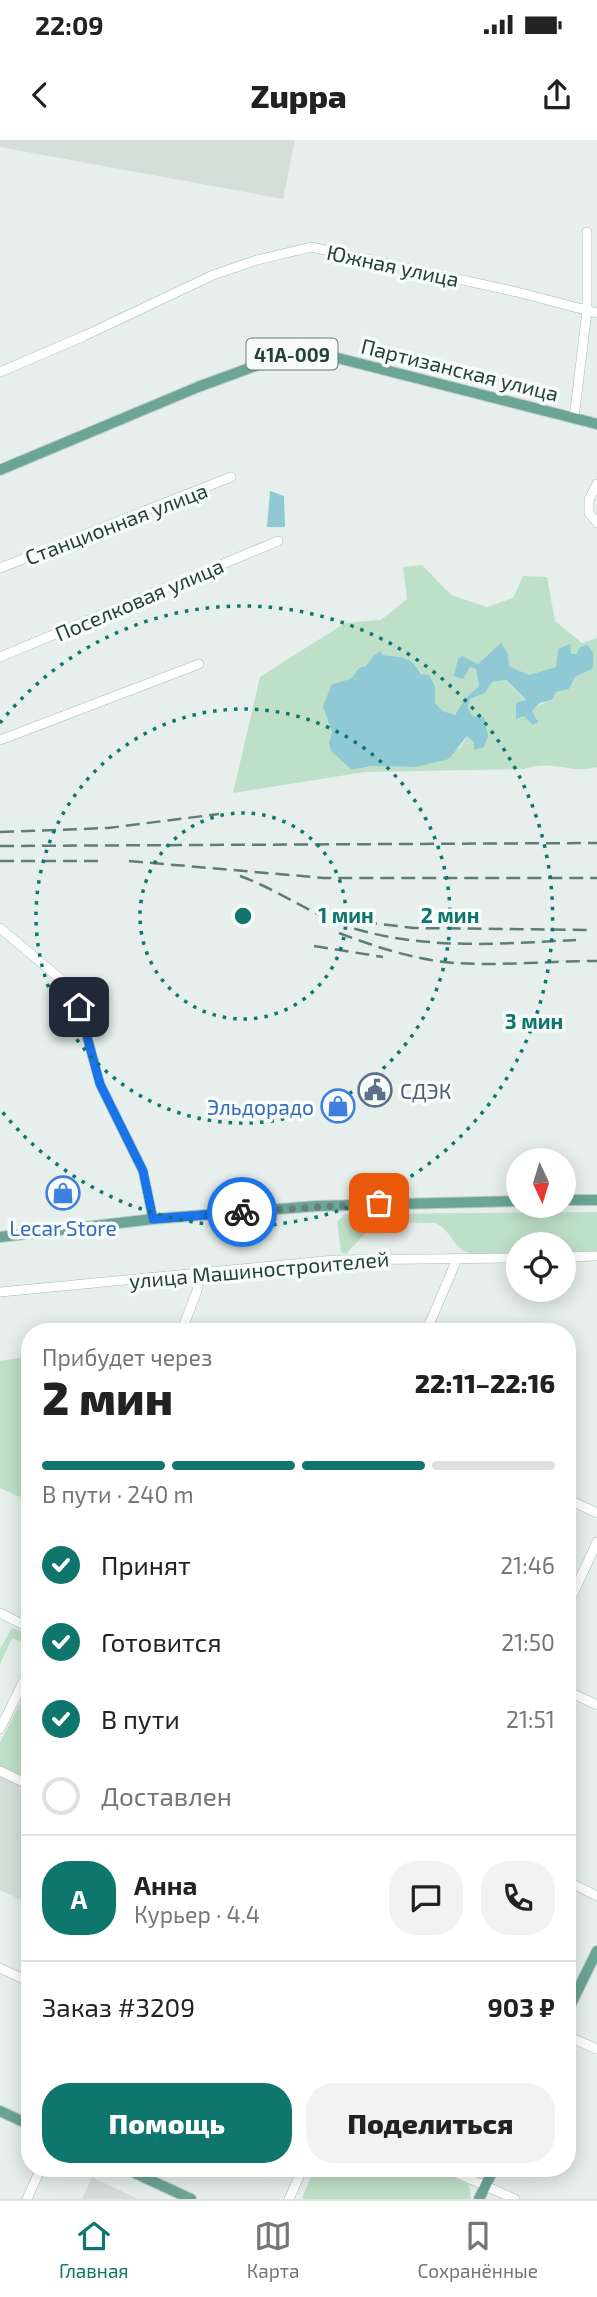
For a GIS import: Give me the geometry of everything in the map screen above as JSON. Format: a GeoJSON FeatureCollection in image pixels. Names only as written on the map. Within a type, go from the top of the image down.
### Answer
{"type":"FeatureCollection","features":[{"type":"Feature","properties":{"kind":"main road","name":"Партизанская улица"},"geometry":{"type":"LineString","coordinates":[[0,471],[198,387],[295,354],[327,355],[597,424]]}},
{"type":"Feature","properties":{"kind":"main road"},"geometry":{"type":"LineString","coordinates":[[576,1200],[597,1200]]}},
{"type":"Feature","properties":{"kind":"main road"},"geometry":{"type":"LineString","coordinates":[[0,1237],[153,1219],[361,1203],[506,1201]]}},
{"type":"Feature","properties":{"kind":"main road"},"geometry":{"type":"LineString","coordinates":[[576,1993],[597,1951]]}},
{"type":"Feature","properties":{"kind":"main road"},"geometry":{"type":"LineString","coordinates":[[0,2111],[21,2121]]}},
{"type":"Feature","properties":{"kind":"main road"},"geometry":{"type":"LineString","coordinates":[[143,2177],[191,2199]]}},
{"type":"Feature","properties":{"kind":"main road"},"geometry":{"type":"LineString","coordinates":[[480,2199],[490,2177]]}},
{"type":"Feature","properties":{"kind":"street"},"geometry":{"type":"LineString","coordinates":[[574,418],[592,312],[587,232]]}},
{"type":"Feature","properties":{"kind":"street","name":"Южная улица"},"geometry":{"type":"LineString","coordinates":[[0,372],[85,336],[214,275],[257,260],[311,247],[517,292],[592,312]]}},
{"type":"Feature","properties":{"kind":"street","name":"Станционная улица"},"geometry":{"type":"LineString","coordinates":[[0,568],[231,477]]}},
{"type":"Feature","properties":{"kind":"street"},"geometry":{"type":"LineString","coordinates":[[597,484],[589,500],[589,513],[597,523]]}},
{"type":"Feature","properties":{"kind":"street","name":"Поселковая улица"},"geometry":{"type":"LineString","coordinates":[[0,657],[278,541]]}},
{"type":"Feature","properties":{"kind":"street"},"geometry":{"type":"LineString","coordinates":[[0,740],[199,664]]}},
{"type":"Feature","properties":{"kind":"street"},"geometry":{"type":"LineString","coordinates":[[0,928],[63,981],[73,993],[100,1084],[143,1171],[153,1219]]}},
{"type":"Feature","properties":{"kind":"street"},"geometry":{"type":"LineString","coordinates":[[576,1257],[597,1256]]}},
{"type":"Feature","properties":{"kind":"street","name":"улица Машиностроителей"},"geometry":{"type":"LineString","coordinates":[[0,1292],[335,1260],[506,1258]]}},
{"type":"Feature","properties":{"kind":"street"},"geometry":{"type":"LineString","coordinates":[[430,1323],[457,1259]]}},
{"type":"Feature","properties":{"kind":"street"},"geometry":{"type":"LineString","coordinates":[[185,1323],[197,1291],[200,1274]]}},
{"type":"Feature","properties":{"kind":"street"},"geometry":{"type":"LineString","coordinates":[[576,1503],[597,1513]]}},
{"type":"Feature","properties":{"kind":"street"},"geometry":{"type":"LineString","coordinates":[[576,1588],[597,1542]]}},
{"type":"Feature","properties":{"kind":"street"},"geometry":{"type":"LineString","coordinates":[[0,1613],[21,1624]]}},
{"type":"Feature","properties":{"kind":"street"},"geometry":{"type":"LineString","coordinates":[[0,1729],[21,1686]]}},
{"type":"Feature","properties":{"kind":"street"},"geometry":{"type":"LineString","coordinates":[[576,1695],[597,1705]]}},
{"type":"Feature","properties":{"kind":"street"},"geometry":{"type":"LineString","coordinates":[[0,1771],[21,1781]]}},
{"type":"Feature","properties":{"kind":"street"},"geometry":{"type":"LineString","coordinates":[[576,1886],[597,1896]]}},
{"type":"Feature","properties":{"kind":"street"},"geometry":{"type":"LineString","coordinates":[[0,1968],[21,1978]]}},
{"type":"Feature","properties":{"kind":"street"},"geometry":{"type":"LineString","coordinates":[[576,2040],[597,2049]]}},
{"type":"Feature","properties":{"kind":"street"},"geometry":{"type":"LineString","coordinates":[[27,2199],[37,2177]]}},
{"type":"Feature","properties":{"kind":"street"},"geometry":{"type":"LineString","coordinates":[[289,2199],[299,2177]]}},
{"type":"Feature","properties":{"kind":"street"},"geometry":{"type":"LineString","coordinates":[[465,2177],[515,2199]]}},
{"type":"Feature","properties":{"kind":"shaded area"},"geometry":{"type":"Polygon","coordinates":[[[0,140],[295,140],[283,199],[0,147],[0,140]]]}},
{"type":"Feature","properties":{"kind":"shaded area"},"geometry":{"type":"Polygon","coordinates":[[[0,1776],[21,1786],[21,1900],[0,1890],[0,1776]]]}},
{"type":"Feature","properties":{"kind":"shaded area"},"geometry":{"type":"Polygon","coordinates":[[[92,2177],[138,2199],[82,2199],[92,2177]]]}},
{"type":"Feature","properties":{"kind":"green space"},"geometry":{"type":"Polygon","coordinates":[[[422,565],[451,595],[487,607],[513,598],[523,576],[547,577],[555,621],[582,643],[597,638],[597,767],[579,769],[535,766],[525,769],[365,772],[233,793],[260,677],[345,623],[381,620],[407,599],[403,567],[422,565]],[[558,649],[557,667],[529,675],[509,666],[508,654],[470,667],[476,669],[479,686],[455,715],[443,711],[435,703],[435,686],[414,664],[383,655],[382,651],[373,656],[353,678],[329,742],[352,770],[372,766],[416,767],[461,747],[467,736],[484,747],[468,707],[470,699],[485,693],[492,682],[505,680],[526,701],[516,719],[552,700],[556,692],[569,689],[575,677],[592,669],[577,654],[558,649]]]}},
{"type":"Feature","properties":{"kind":"green space"},"geometry":{"type":"Polygon","coordinates":[[[576,1212],[597,1212],[597,1251],[576,1252],[576,1232],[506,1232],[506,1253],[473,1253],[462,1250],[443,1228],[435,1223],[380,1222],[374,1224],[346,1254],[341,1252],[337,1222],[345,1214],[506,1213],[506,1218],[576,1218],[576,1212]]]}},
{"type":"Feature","properties":{"kind":"green space"},"geometry":{"type":"Polygon","coordinates":[[[21,1358],[20,1497],[0,1488],[0,1361],[21,1358]]]}},
{"type":"Feature","properties":{"kind":"green space"},"geometry":{"type":"Polygon","coordinates":[[[12,1628],[21,1631],[21,1642],[12,1638],[0,1664],[0,1649],[12,1628]]]}},
{"type":"Feature","properties":{"kind":"green space"},"geometry":{"type":"Polygon","coordinates":[[[21,1701],[19,1777],[0,1769],[0,1743],[21,1701]]]}},
{"type":"Feature","properties":{"kind":"green space"},"geometry":{"type":"Polygon","coordinates":[[[311,2177],[452,2177],[469,2185],[471,2199],[306,2199],[302,2198],[311,2177]]]}},
{"type":"Feature","properties":{"kind":"water"},"geometry":{"type":"Polygon","coordinates":[[[270,491],[284,496],[285,527],[267,527],[270,491]]]}},
{"type":"Feature","properties":{"kind":"water"},"geometry":{"type":"Polygon","coordinates":[[[501,643],[508,654],[509,666],[529,675],[556,667],[558,649],[570,644],[571,653],[576,654],[580,647],[587,645],[590,648],[593,656],[592,669],[575,677],[569,689],[556,692],[552,700],[540,703],[532,711],[538,722],[533,725],[524,716],[516,719],[516,703],[526,700],[506,680],[492,682],[485,693],[470,699],[468,707],[472,716],[484,717],[488,736],[484,747],[474,750],[474,742],[467,736],[449,759],[416,767],[372,766],[352,770],[331,751],[329,742],[332,732],[323,706],[332,684],[351,679],[373,656],[381,651],[383,655],[410,661],[421,674],[429,675],[435,686],[435,703],[443,711],[455,715],[466,698],[479,686],[476,669],[470,667],[463,679],[454,676],[458,659],[462,656],[478,664],[501,643]]]}},
{"type":"Feature","properties":{"kind":"railway"},"geometry":{"type":"LineString","coordinates":[[0,832],[108,828],[219,814]]}},
{"type":"Feature","properties":{"kind":"railway"},"geometry":{"type":"LineString","coordinates":[[0,846],[597,843]]}},
{"type":"Feature","properties":{"kind":"railway"},"geometry":{"type":"LineString","coordinates":[[0,861],[104,861]]}},
{"type":"Feature","properties":{"kind":"railway"},"geometry":{"type":"LineString","coordinates":[[129,861],[324,878],[597,878]]}},
{"type":"Feature","properties":{"kind":"railway"},"geometry":{"type":"LineString","coordinates":[[240,876],[338,923],[380,935],[463,944],[576,940]]}},
{"type":"Feature","properties":{"kind":"railway"},"geometry":{"type":"LineString","coordinates":[[363,922],[414,928],[593,930]]}},
{"type":"Feature","properties":{"kind":"railway"},"geometry":{"type":"LineString","coordinates":[[339,933],[396,952],[455,963],[597,961]]}},
{"type":"Feature","properties":{"kind":"railway"},"geometry":{"type":"LineString","coordinates":[[314,946],[383,957]]}},
{"type":"Feature","properties":{"kind":"way so far"},"geometry":{"type":"LineString","coordinates":[[242,1212],[379,1203]]}},
{"type":"Feature","properties":{"kind":"place","name":"СДЭК"},"geometry":{"type":"Point","coordinates":[375,1090]}},
{"type":"Feature","properties":{"kind":"place","name":"Эльдорадо"},"geometry":{"type":"Point","coordinates":[338,1106]}},
{"type":"Feature","properties":{"kind":"place","name":"Lecar Store"},"geometry":{"type":"Point","coordinates":[63,1193]}},
{"type":"Feature","properties":{"kind":"route"},"geometry":{"type":"LineString","coordinates":[[79,1007],[100,1084],[143,1171],[153,1219],[242,1212]]}}]}
